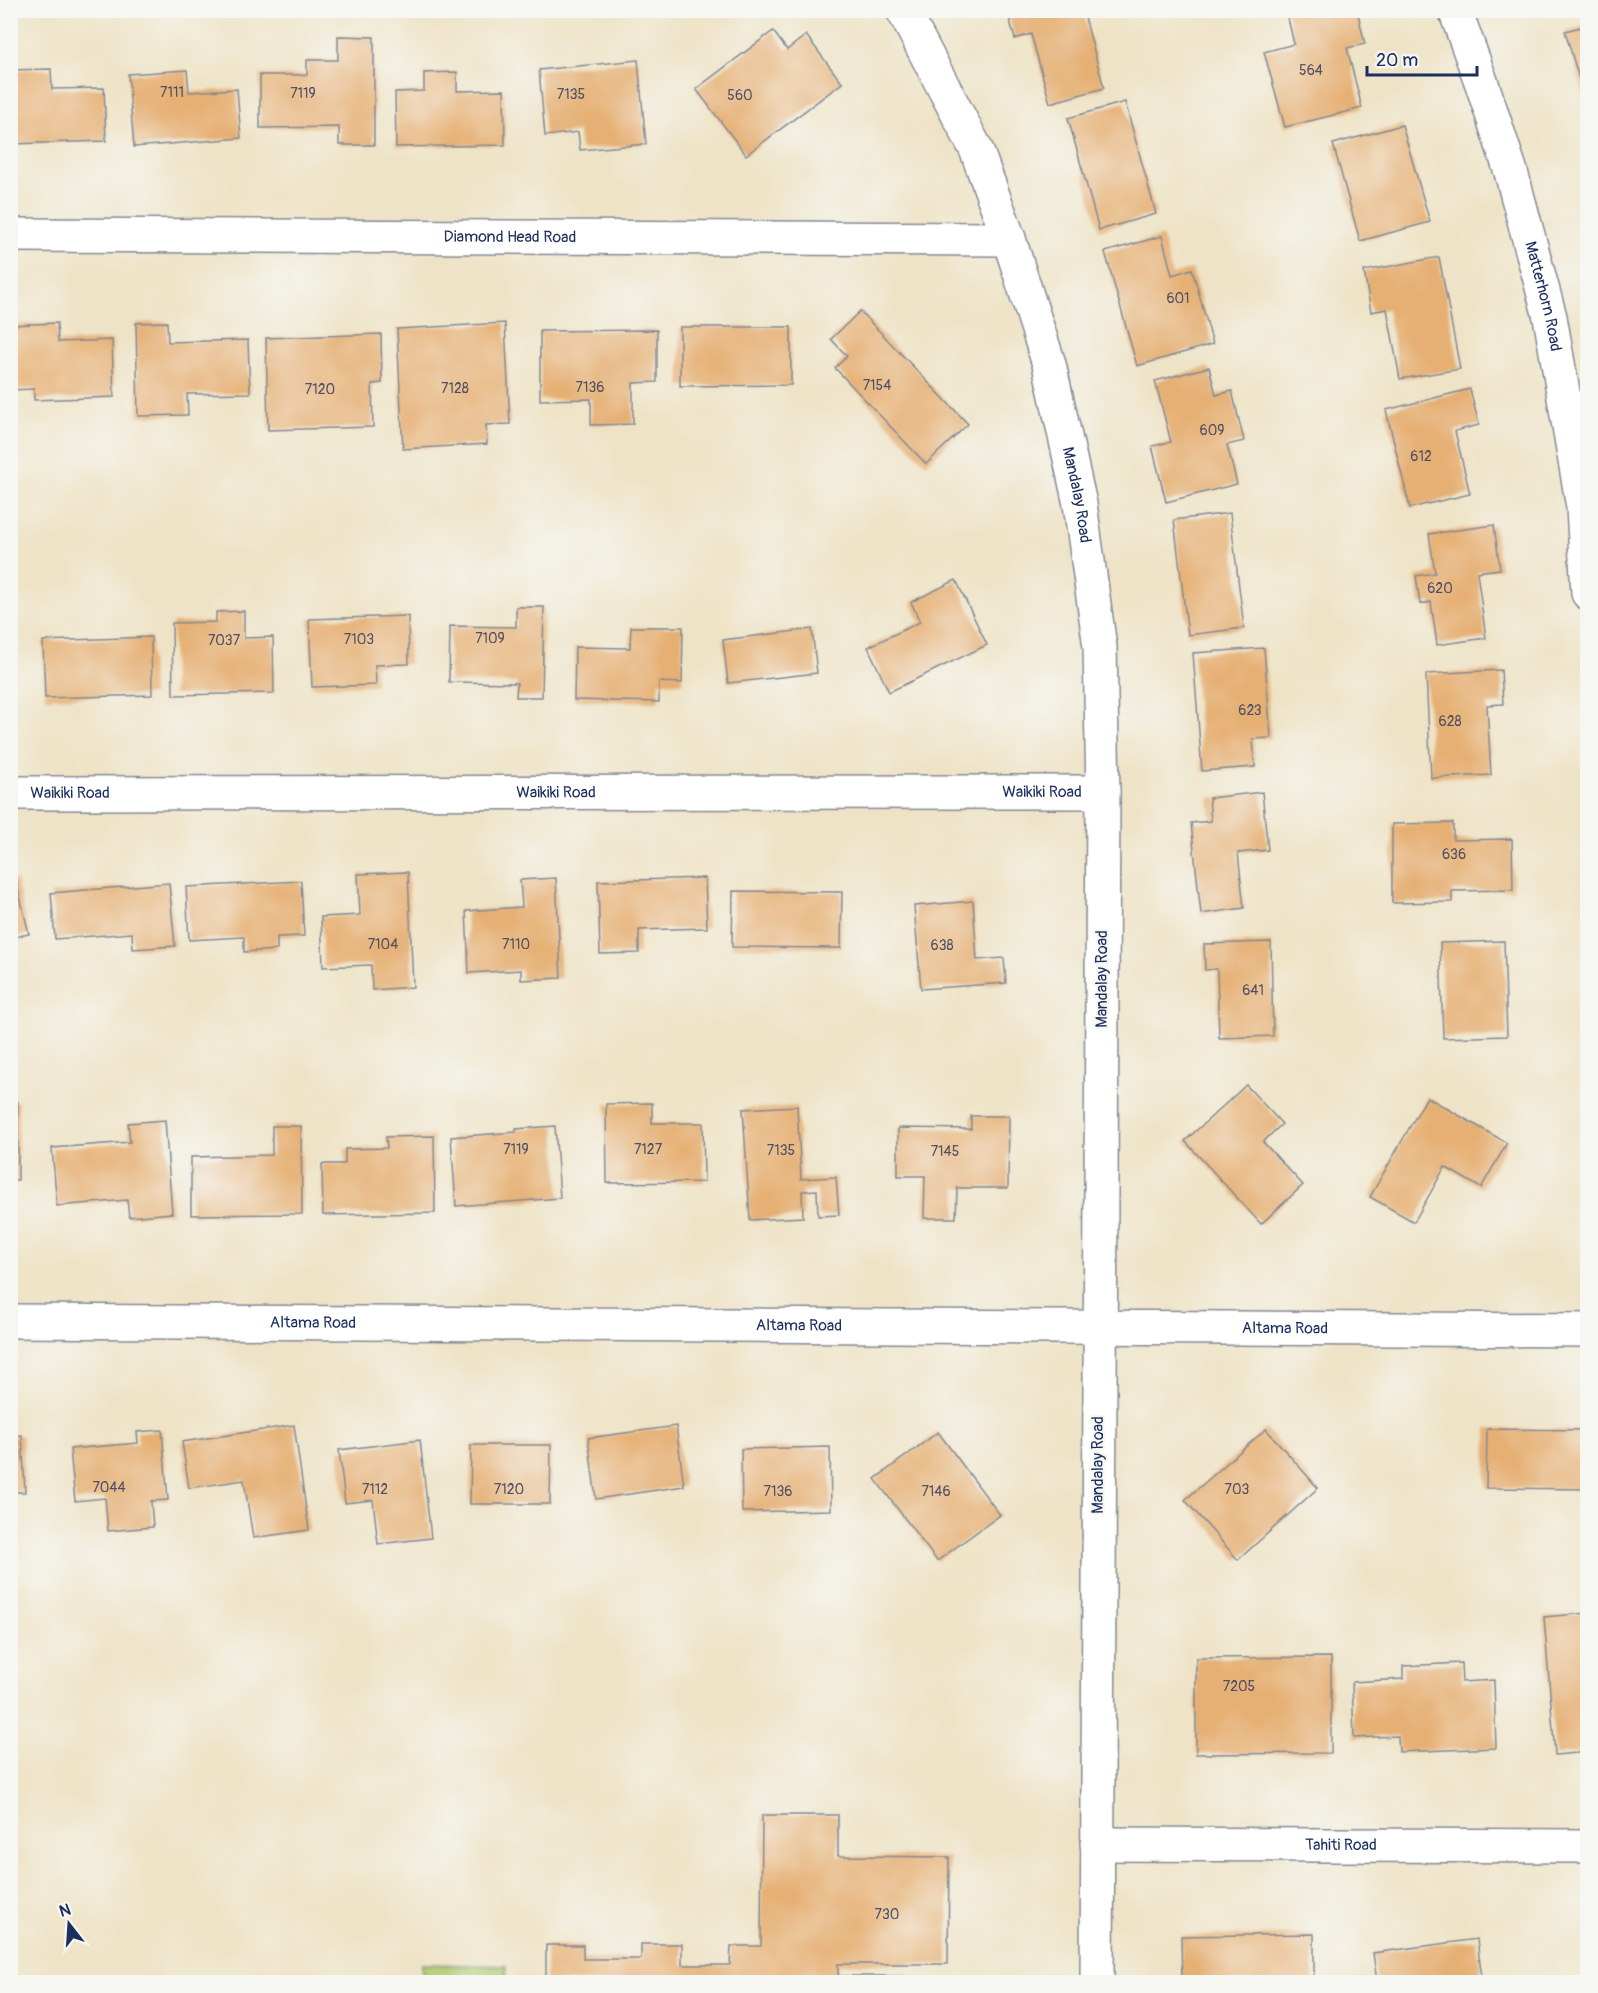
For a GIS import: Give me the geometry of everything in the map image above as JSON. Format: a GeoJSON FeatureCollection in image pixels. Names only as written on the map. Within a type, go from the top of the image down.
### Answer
{"type":"FeatureCollection","features":[{"type":"Feature","properties":{"kind":"street","name":"Mandalay Road"},"geometry":{"type":"LineString","coordinates":[[903,10],[976,149],[1010,239],[1049,364],[1080,504],[1100,647],[1103,792],[1097,1983]]}},
{"type":"Feature","properties":{"kind":"street","name":"Matterhorn Road"},"geometry":{"type":"LineString","coordinates":[[1455,10],[1511,172],[1550,317],[1583,507],[1587,592]]}},
{"type":"Feature","properties":{"kind":"street","name":"Diamond Head Road"},"geometry":{"type":"LineString","coordinates":[[10,235],[1010,239]]}},
{"type":"Feature","properties":{"kind":"street","name":"Waikiki Road"},"geometry":{"type":"LineString","coordinates":[[10,793],[1103,792]]}},
{"type":"Feature","properties":{"kind":"street","name":"Altama Road"},"geometry":{"type":"LineString","coordinates":[[10,1321],[1587,1330]]}},
{"type":"Feature","properties":{"kind":"street","name":"Tahiti Road"},"geometry":{"type":"LineString","coordinates":[[1097,1844],[1587,1845]]}},
{"type":"Feature","properties":{"kind":"green space"},"geometry":{"type":"Polygon","coordinates":[[[422,1964],[506,1966],[506,1982],[422,1982],[422,1964]]]}},
{"type":"Feature","properties":{"kind":"building"},"geometry":{"type":"Polygon","coordinates":[[[1007,10],[1083,10],[1104,88],[1050,103],[1031,34],[1015,39],[1007,10]]]}},
{"type":"Feature","properties":{"kind":"building"},"geometry":{"type":"Polygon","coordinates":[[[1286,10],[1357,10],[1365,44],[1347,48],[1362,108],[1285,127],[1264,52],[1294,44],[1286,10]]]}},
{"type":"Feature","properties":{"kind":"building"},"geometry":{"type":"Polygon","coordinates":[[[1588,25],[1588,106],[1587,106],[1565,31],[1588,25]]]}},
{"type":"Feature","properties":{"kind":"building"},"geometry":{"type":"Polygon","coordinates":[[[773,31],[787,50],[806,35],[842,83],[746,155],[696,89],[773,31]]]}},
{"type":"Feature","properties":{"kind":"building"},"geometry":{"type":"Polygon","coordinates":[[[338,36],[374,37],[374,145],[339,145],[339,127],[260,128],[260,75],[307,75],[307,60],[338,60],[338,36]]]}},
{"type":"Feature","properties":{"kind":"building"},"geometry":{"type":"Polygon","coordinates":[[[638,60],[646,144],[580,150],[578,132],[545,136],[539,70],[638,60]]]}},
{"type":"Feature","properties":{"kind":"building"},"geometry":{"type":"Polygon","coordinates":[[[51,69],[52,89],[104,88],[106,141],[10,144],[10,70],[51,69]]]}},
{"type":"Feature","properties":{"kind":"building"},"geometry":{"type":"Polygon","coordinates":[[[187,70],[189,92],[237,89],[241,138],[134,147],[128,74],[187,70]]]}},
{"type":"Feature","properties":{"kind":"building"},"geometry":{"type":"Polygon","coordinates":[[[457,72],[457,91],[504,90],[505,145],[396,147],[395,92],[424,91],[424,73],[457,72]]]}},
{"type":"Feature","properties":{"kind":"building"},"geometry":{"type":"Polygon","coordinates":[[[1125,102],[1156,214],[1099,230],[1068,118],[1125,102]]]}},
{"type":"Feature","properties":{"kind":"building"},"geometry":{"type":"Polygon","coordinates":[[[1402,125],[1430,222],[1360,241],[1333,144],[1402,125]]]}},
{"type":"Feature","properties":{"kind":"building"},"geometry":{"type":"Polygon","coordinates":[[[1162,236],[1172,275],[1192,269],[1213,344],[1137,366],[1105,252],[1162,236]]]}},
{"type":"Feature","properties":{"kind":"building"},"geometry":{"type":"Polygon","coordinates":[[[1439,257],[1460,369],[1400,379],[1387,309],[1371,312],[1364,271],[1439,257]]]}},
{"type":"Feature","properties":{"kind":"building"},"geometry":{"type":"Polygon","coordinates":[[[860,311],[968,424],[926,464],[835,368],[847,356],[831,339],[860,311]]]}},
{"type":"Feature","properties":{"kind":"building"},"geometry":{"type":"Polygon","coordinates":[[[167,322],[168,342],[248,340],[250,393],[187,394],[188,415],[138,416],[136,323],[167,322]]]}},
{"type":"Feature","properties":{"kind":"building"},"geometry":{"type":"Polygon","coordinates":[[[57,323],[58,342],[112,340],[114,397],[34,400],[34,389],[10,390],[10,325],[57,323]]]}},
{"type":"Feature","properties":{"kind":"building"},"geometry":{"type":"Polygon","coordinates":[[[505,323],[510,424],[486,425],[487,444],[403,449],[397,329],[505,323]]]}},
{"type":"Feature","properties":{"kind":"building"},"geometry":{"type":"Polygon","coordinates":[[[680,327],[791,327],[791,385],[680,386],[680,327]]]}},
{"type":"Feature","properties":{"kind":"building"},"geometry":{"type":"Polygon","coordinates":[[[657,330],[657,382],[633,383],[633,424],[591,425],[591,399],[540,400],[540,331],[657,330]]]}},
{"type":"Feature","properties":{"kind":"building"},"geometry":{"type":"Polygon","coordinates":[[[381,334],[382,383],[372,384],[373,427],[268,430],[266,338],[381,334]]]}},
{"type":"Feature","properties":{"kind":"building"},"geometry":{"type":"Polygon","coordinates":[[[1209,367],[1216,395],[1232,391],[1244,441],[1227,445],[1237,484],[1166,502],[1152,446],[1171,442],[1155,381],[1209,367]]]}},
{"type":"Feature","properties":{"kind":"building"},"geometry":{"type":"Polygon","coordinates":[[[1470,389],[1479,425],[1455,431],[1470,494],[1410,508],[1386,410],[1470,389]]]}},
{"type":"Feature","properties":{"kind":"building"},"geometry":{"type":"Polygon","coordinates":[[[1230,513],[1244,628],[1188,635],[1174,520],[1230,513]]]}},
{"type":"Feature","properties":{"kind":"building"},"geometry":{"type":"Polygon","coordinates":[[[1494,525],[1500,569],[1477,572],[1486,638],[1437,645],[1431,602],[1420,604],[1416,576],[1435,573],[1429,534],[1494,525]]]}},
{"type":"Feature","properties":{"kind":"building"},"geometry":{"type":"Polygon","coordinates":[[[956,580],[987,645],[889,692],[868,647],[920,622],[911,602],[956,580]]]}},
{"type":"Feature","properties":{"kind":"building"},"geometry":{"type":"Polygon","coordinates":[[[516,607],[544,607],[542,697],[516,697],[517,683],[449,682],[450,626],[516,627],[516,607]]]}},
{"type":"Feature","properties":{"kind":"building"},"geometry":{"type":"Polygon","coordinates":[[[244,611],[244,638],[273,637],[274,693],[173,695],[172,623],[216,622],[216,612],[244,611]]]}},
{"type":"Feature","properties":{"kind":"building"},"geometry":{"type":"Polygon","coordinates":[[[408,616],[409,664],[375,665],[376,685],[312,687],[309,619],[408,616]]]}},
{"type":"Feature","properties":{"kind":"building"},"geometry":{"type":"Polygon","coordinates":[[[631,627],[683,627],[682,683],[659,682],[659,702],[574,700],[575,647],[630,648],[631,627]]]}},
{"type":"Feature","properties":{"kind":"building"},"geometry":{"type":"Polygon","coordinates":[[[812,629],[817,673],[728,683],[723,640],[812,629]]]}},
{"type":"Feature","properties":{"kind":"building"},"geometry":{"type":"Polygon","coordinates":[[[151,637],[152,695],[45,698],[43,641],[151,637]]]}},
{"type":"Feature","properties":{"kind":"building"},"geometry":{"type":"Polygon","coordinates":[[[1264,648],[1271,738],[1253,739],[1255,767],[1202,771],[1193,653],[1264,648]]]}},
{"type":"Feature","properties":{"kind":"building"},"geometry":{"type":"Polygon","coordinates":[[[1501,670],[1503,704],[1487,705],[1491,775],[1431,778],[1426,674],[1501,670]]]}},
{"type":"Feature","properties":{"kind":"building"},"geometry":{"type":"Polygon","coordinates":[[[1262,792],[1268,850],[1238,853],[1244,908],[1201,914],[1191,823],[1211,821],[1209,798],[1262,792]]]}},
{"type":"Feature","properties":{"kind":"building"},"geometry":{"type":"Polygon","coordinates":[[[1453,823],[1453,840],[1512,839],[1513,890],[1452,891],[1452,902],[1392,903],[1392,824],[1453,823]]]}},
{"type":"Feature","properties":{"kind":"building"},"geometry":{"type":"Polygon","coordinates":[[[408,872],[413,987],[372,990],[371,965],[323,967],[321,917],[360,915],[358,874],[408,872]]]}},
{"type":"Feature","properties":{"kind":"building"},"geometry":{"type":"Polygon","coordinates":[[[556,878],[561,978],[521,980],[521,970],[469,973],[466,911],[522,907],[520,880],[556,878]]]}},
{"type":"Feature","properties":{"kind":"building"},"geometry":{"type":"Polygon","coordinates":[[[705,878],[707,928],[639,930],[639,953],[600,954],[598,881],[705,878]]]}},
{"type":"Feature","properties":{"kind":"building"},"geometry":{"type":"Polygon","coordinates":[[[16,880],[29,934],[10,938],[10,882],[16,880]]]}},
{"type":"Feature","properties":{"kind":"building"},"geometry":{"type":"Polygon","coordinates":[[[301,881],[304,936],[277,937],[277,950],[244,952],[244,937],[189,940],[186,887],[301,881]]]}},
{"type":"Feature","properties":{"kind":"building"},"geometry":{"type":"Polygon","coordinates":[[[169,883],[175,946],[133,949],[132,933],[55,939],[51,893],[169,883]]]}},
{"type":"Feature","properties":{"kind":"building"},"geometry":{"type":"Polygon","coordinates":[[[733,891],[842,892],[841,948],[732,947],[733,891]]]}},
{"type":"Feature","properties":{"kind":"building"},"geometry":{"type":"Polygon","coordinates":[[[973,901],[977,960],[1004,958],[1006,983],[921,989],[914,906],[973,901]]]}},
{"type":"Feature","properties":{"kind":"building"},"geometry":{"type":"Polygon","coordinates":[[[1504,941],[1507,1036],[1443,1038],[1440,943],[1504,941]]]}},
{"type":"Feature","properties":{"kind":"building"},"geometry":{"type":"Polygon","coordinates":[[[1271,942],[1273,1036],[1219,1038],[1217,969],[1205,970],[1204,944],[1271,942]]]}},
{"type":"Feature","properties":{"kind":"building"},"geometry":{"type":"Polygon","coordinates":[[[1246,1085],[1282,1124],[1263,1142],[1303,1185],[1261,1224],[1185,1141],[1246,1085]]]}},
{"type":"Feature","properties":{"kind":"building"},"geometry":{"type":"Polygon","coordinates":[[[1427,1097],[1507,1143],[1481,1188],[1445,1167],[1414,1222],[1370,1197],[1427,1097]]]}},
{"type":"Feature","properties":{"kind":"building"},"geometry":{"type":"Polygon","coordinates":[[[10,1102],[18,1102],[18,1180],[10,1180],[10,1102]]]}},
{"type":"Feature","properties":{"kind":"building"},"geometry":{"type":"Polygon","coordinates":[[[652,1103],[652,1123],[703,1123],[704,1182],[607,1183],[606,1104],[652,1103]]]}},
{"type":"Feature","properties":{"kind":"building"},"geometry":{"type":"Polygon","coordinates":[[[797,1106],[801,1179],[836,1177],[839,1215],[818,1216],[817,1190],[802,1191],[803,1217],[750,1220],[743,1109],[797,1106]]]}},
{"type":"Feature","properties":{"kind":"building"},"geometry":{"type":"Polygon","coordinates":[[[971,1116],[1009,1116],[1008,1188],[957,1188],[956,1218],[924,1218],[925,1176],[898,1176],[898,1128],[971,1129],[971,1116]]]}},
{"type":"Feature","properties":{"kind":"building"},"geometry":{"type":"Polygon","coordinates":[[[165,1120],[172,1213],[129,1217],[127,1200],[57,1206],[52,1148],[130,1142],[128,1123],[165,1120]]]}},
{"type":"Feature","properties":{"kind":"building"},"geometry":{"type":"Polygon","coordinates":[[[272,1126],[301,1126],[302,1214],[191,1215],[191,1157],[272,1155],[272,1126]]]}},
{"type":"Feature","properties":{"kind":"building"},"geometry":{"type":"Polygon","coordinates":[[[555,1126],[560,1198],[456,1206],[451,1137],[516,1132],[516,1129],[555,1126]]]}},
{"type":"Feature","properties":{"kind":"building"},"geometry":{"type":"Polygon","coordinates":[[[434,1136],[435,1213],[323,1215],[322,1164],[345,1164],[345,1149],[387,1148],[386,1137],[434,1136]]]}},
{"type":"Feature","properties":{"kind":"building"},"geometry":{"type":"Polygon","coordinates":[[[294,1425],[309,1530],[253,1538],[244,1480],[189,1488],[182,1442],[294,1425]]]}},
{"type":"Feature","properties":{"kind":"building"},"geometry":{"type":"Polygon","coordinates":[[[676,1426],[684,1486],[596,1499],[588,1438],[676,1426]]]}},
{"type":"Feature","properties":{"kind":"building"},"geometry":{"type":"Polygon","coordinates":[[[1266,1429],[1318,1488],[1238,1560],[1185,1500],[1266,1429]]]}},
{"type":"Feature","properties":{"kind":"building"},"geometry":{"type":"Polygon","coordinates":[[[1487,1429],[1588,1430],[1588,1489],[1486,1488],[1487,1429]]]}},
{"type":"Feature","properties":{"kind":"building"},"geometry":{"type":"Polygon","coordinates":[[[162,1430],[168,1500],[151,1501],[153,1527],[108,1531],[105,1498],[75,1501],[70,1449],[138,1443],[137,1432],[162,1430]]]}},
{"type":"Feature","properties":{"kind":"building"},"geometry":{"type":"Polygon","coordinates":[[[938,1432],[1000,1515],[937,1561],[875,1479],[938,1432]]]}},
{"type":"Feature","properties":{"kind":"building"},"geometry":{"type":"Polygon","coordinates":[[[22,1435],[25,1492],[10,1492],[10,1436],[22,1435]]]}},
{"type":"Feature","properties":{"kind":"building"},"geometry":{"type":"Polygon","coordinates":[[[420,1440],[431,1538],[378,1544],[373,1500],[345,1503],[339,1450],[420,1440]]]}},
{"type":"Feature","properties":{"kind":"building"},"geometry":{"type":"Polygon","coordinates":[[[471,1445],[551,1445],[550,1504],[470,1504],[471,1445]]]}},
{"type":"Feature","properties":{"kind":"building"},"geometry":{"type":"Polygon","coordinates":[[[830,1447],[831,1510],[742,1512],[741,1449],[830,1447]]]}},
{"type":"Feature","properties":{"kind":"building"},"geometry":{"type":"Polygon","coordinates":[[[1588,1613],[1588,1752],[1555,1755],[1544,1617],[1588,1613]]]}},
{"type":"Feature","properties":{"kind":"building"},"geometry":{"type":"Polygon","coordinates":[[[1331,1657],[1331,1753],[1196,1754],[1196,1658],[1331,1657]]]}},
{"type":"Feature","properties":{"kind":"building"},"geometry":{"type":"Polygon","coordinates":[[[1461,1663],[1462,1682],[1494,1680],[1496,1748],[1399,1752],[1398,1736],[1354,1738],[1352,1682],[1403,1679],[1403,1666],[1461,1663]]]}},
{"type":"Feature","properties":{"kind":"building"},"geometry":{"type":"Polygon","coordinates":[[[762,1815],[838,1815],[838,1856],[949,1857],[948,1964],[838,1964],[838,1976],[904,1976],[904,1982],[546,1982],[546,1945],[583,1945],[583,1959],[641,1959],[641,1944],[682,1944],[682,1965],[730,1965],[731,1946],[761,1946],[762,1815]]]}},
{"type":"Feature","properties":{"kind":"building"},"geometry":{"type":"Polygon","coordinates":[[[1314,1934],[1314,1982],[1182,1982],[1181,1936],[1314,1934]]]}},
{"type":"Feature","properties":{"kind":"building"},"geometry":{"type":"Polygon","coordinates":[[[1477,1939],[1482,1979],[1496,1978],[1496,1982],[1377,1982],[1373,1953],[1477,1939]]]}}]}
